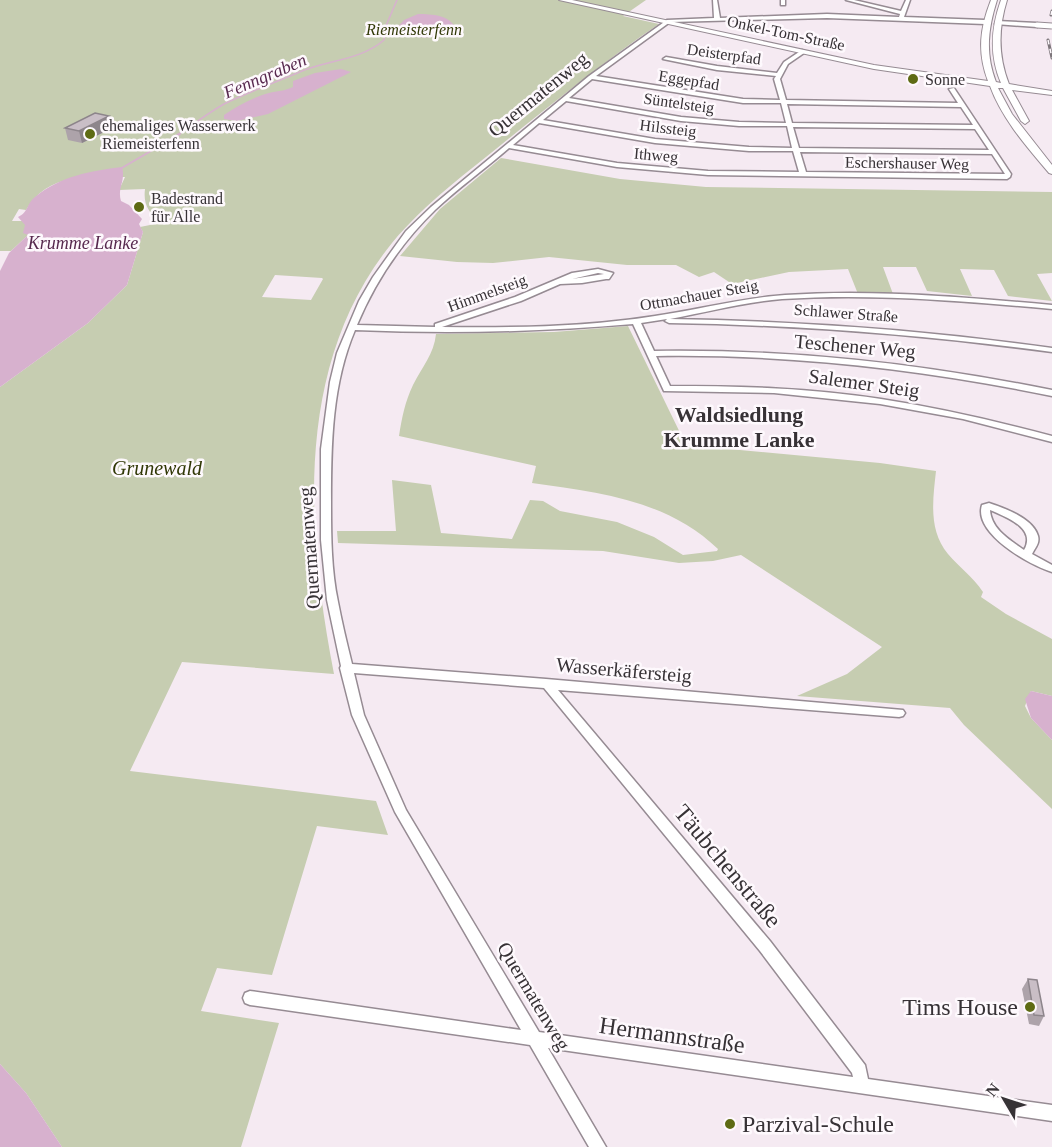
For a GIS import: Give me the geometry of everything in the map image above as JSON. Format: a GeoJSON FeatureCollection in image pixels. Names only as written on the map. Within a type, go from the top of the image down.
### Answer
{"type":"FeatureCollection","features":[{"type":"Feature","properties":{"kind":"main road","name":"Onkel-Tom-Straße"},"geometry":{"type":"LineString","coordinates":[[562,0],[950,85],[991,85],[1052,93]]}},
{"type":"Feature","properties":{"kind":"main road"},"geometry":{"type":"LineString","coordinates":[[994,0],[985,22],[985,56],[991,85],[1022,134],[1052,171]]}},
{"type":"Feature","properties":{"kind":"main road"},"geometry":{"type":"LineString","coordinates":[[1004,0],[998,23],[996,58],[1005,87],[1033,131]]}},
{"type":"Feature","properties":{"kind":"main road"},"geometry":{"type":"LineString","coordinates":[[985,22],[998,23]]}},
{"type":"Feature","properties":{"kind":"main road"},"geometry":{"type":"LineString","coordinates":[[1044,146],[1052,156]]}},
{"type":"Feature","properties":{"kind":"street"},"geometry":{"type":"LineString","coordinates":[[715,0],[717,18]]}},
{"type":"Feature","properties":{"kind":"street"},"geometry":{"type":"LineString","coordinates":[[848,0],[902,15]]}},
{"type":"Feature","properties":{"kind":"street"},"geometry":{"type":"LineString","coordinates":[[902,15],[908,0]]}},
{"type":"Feature","properties":{"kind":"street"},"geometry":{"type":"LineString","coordinates":[[667,23],[672,20],[717,18],[902,15],[985,22]]}},
{"type":"Feature","properties":{"kind":"street","name":"Quermatenweg"},"geometry":{"type":"LineString","coordinates":[[598,1147],[401,812],[358,715],[332,600],[326,540],[326,449],[334,382],[341,353],[351,327],[377,277],[409,233],[433,208],[591,77],[667,23]]}},
{"type":"Feature","properties":{"kind":"street"},"geometry":{"type":"LineString","coordinates":[[998,23],[1052,26]]}},
{"type":"Feature","properties":{"kind":"street"},"geometry":{"type":"LineString","coordinates":[[802,52],[786,63],[778,75],[778,83],[803,175]]}},
{"type":"Feature","properties":{"kind":"street","name":"Deisterpfad"},"geometry":{"type":"LineString","coordinates":[[666,59],[778,75]]}},
{"type":"Feature","properties":{"kind":"street","name":"Eggepfad"},"geometry":{"type":"LineString","coordinates":[[591,77],[723,99],[783,102]]}},
{"type":"Feature","properties":{"kind":"street","name":"Eschershauser Weg"},"geometry":{"type":"LineString","coordinates":[[803,175],[1007,177],[1008,174],[975,127],[950,85]]}},
{"type":"Feature","properties":{"kind":"street","name":"Süntelsteig"},"geometry":{"type":"LineString","coordinates":[[566,99],[697,121],[789,125]]}},
{"type":"Feature","properties":{"kind":"street"},"geometry":{"type":"LineString","coordinates":[[783,102],[961,105]]}},
{"type":"Feature","properties":{"kind":"street","name":"Hilssteig"},"geometry":{"type":"LineString","coordinates":[[539,121],[666,142],[725,148],[795,149]]}},
{"type":"Feature","properties":{"kind":"street","name":"Eschershauser Weg"},"geometry":{"type":"LineString","coordinates":[[789,125],[975,127]]}},
{"type":"Feature","properties":{"kind":"street","name":"Ithweg"},"geometry":{"type":"LineString","coordinates":[[508,146],[639,168],[726,174],[803,175]]}},
{"type":"Feature","properties":{"kind":"street","name":"Eschershauser Weg"},"geometry":{"type":"LineString","coordinates":[[795,149],[992,152]]}},
{"type":"Feature","properties":{"kind":"street","name":"Himmelsteig"},"geometry":{"type":"LineString","coordinates":[[424,330],[472,316],[582,273],[609,273],[606,277],[594,280],[560,282]]}},
{"type":"Feature","properties":{"kind":"street","name":"Ottmachauer Steig"},"geometry":{"type":"LineString","coordinates":[[351,327],[505,330],[636,321],[750,300],[818,295],[885,296],[1052,307]]}},
{"type":"Feature","properties":{"kind":"street"},"geometry":{"type":"LineString","coordinates":[[636,321],[652,354]]}},
{"type":"Feature","properties":{"kind":"street","name":"Schlawer Straße"},"geometry":{"type":"LineString","coordinates":[[636,321],[812,325],[1052,350]]}},
{"type":"Feature","properties":{"kind":"street","name":"Salemer Steig"},"geometry":{"type":"LineString","coordinates":[[652,354],[667,389],[744,389],[828,395],[950,414],[1052,439]]}},
{"type":"Feature","properties":{"kind":"street","name":"Teschener Weg"},"geometry":{"type":"LineString","coordinates":[[652,354],[772,355],[894,365],[980,378],[1052,393]]}},
{"type":"Feature","properties":{"kind":"street"},"geometry":{"type":"LineString","coordinates":[[1026,555],[1033,543],[1033,535],[1025,525],[989,506],[985,507],[984,513],[992,531],[1026,555],[1052,569]]}},
{"type":"Feature","properties":{"kind":"street","name":"Wasserkäfersteig"},"geometry":{"type":"LineString","coordinates":[[346,668],[899,713]]}},
{"type":"Feature","properties":{"kind":"street","name":"Täubchenstraße"},"geometry":{"type":"LineString","coordinates":[[546,683],[765,946],[860,1070],[861,1085]]}},
{"type":"Feature","properties":{"kind":"street","name":"Hermannstraße"},"geometry":{"type":"LineString","coordinates":[[250,998],[1052,1113]]}},
{"type":"Feature","properties":{"kind":"green space","name":"Grunewald"},"geometry":{"type":"Polygon","coordinates":[[[0,0],[646,0],[623,16],[659,24],[582,80],[433,201],[392,243],[360,290],[338,341],[323,394],[316,450],[314,506],[317,562],[334,674],[182,662],[130,771],[376,801],[388,835],[317,826],[272,975],[217,968],[201,1011],[279,1023],[241,1147],[62,1147],[26,1093],[0,1064],[0,387],[88,323],[127,285],[143,232],[140,227],[160,223],[148,208],[145,189],[119,190],[125,177],[70,180],[45,189],[26,210],[19,209],[12,221],[22,221],[26,225],[28,235],[11,251],[0,251],[0,0]],[[275,275],[262,297],[311,300],[322,278],[275,275]]]}},
{"type":"Feature","properties":{"kind":"green space"},"geometry":{"type":"Polygon","coordinates":[[[501,158],[620,179],[706,187],[1052,192],[1052,273],[1037,274],[1052,301],[1008,296],[994,270],[960,269],[972,296],[927,291],[916,267],[883,267],[893,294],[858,294],[848,269],[789,272],[732,284],[714,272],[699,277],[676,265],[627,265],[549,257],[493,263],[457,262],[400,256],[440,209],[501,158]]]}},
{"type":"Feature","properties":{"kind":"green space"},"geometry":{"type":"Polygon","coordinates":[[[628,326],[686,445],[880,463],[936,471],[933,514],[937,535],[948,554],[983,592],[981,597],[1006,614],[1052,639],[1052,696],[1031,691],[1025,706],[1031,718],[1052,740],[1052,809],[964,725],[950,708],[797,696],[847,674],[882,647],[741,555],[713,561],[679,563],[603,551],[338,543],[337,531],[396,531],[392,480],[431,485],[441,533],[512,539],[530,500],[543,501],[560,511],[617,522],[654,537],[683,555],[717,551],[718,549],[698,532],[654,509],[606,495],[532,483],[536,466],[399,436],[408,397],[430,354],[436,334],[554,332],[628,326]]]}},
{"type":"Feature","properties":{"kind":"water"},"geometry":{"type":"Polygon","coordinates":[[[418,14],[445,18],[456,29],[434,37],[409,36],[395,30],[404,20],[418,14]]]}},
{"type":"Feature","properties":{"kind":"water"},"geometry":{"type":"Polygon","coordinates":[[[341,69],[351,72],[268,114],[237,121],[224,119],[224,115],[252,99],[293,87],[293,81],[315,73],[341,69]]]}},
{"type":"Feature","properties":{"kind":"water","name":"Krumme Lanke"},"geometry":{"type":"Polygon","coordinates":[[[122,167],[121,201],[129,205],[142,219],[139,224],[143,232],[127,285],[88,323],[0,387],[0,271],[9,253],[28,235],[23,233],[25,225],[18,217],[24,213],[35,197],[55,184],[87,173],[122,167]]]}},
{"type":"Feature","properties":{"kind":"water"},"geometry":{"type":"Polygon","coordinates":[[[1031,691],[1052,696],[1052,740],[1031,718],[1025,699],[1031,691]]]}},
{"type":"Feature","properties":{"kind":"water"},"geometry":{"type":"Polygon","coordinates":[[[0,1064],[26,1093],[62,1147],[0,1147],[0,1064]]]}},
{"type":"Feature","properties":{"kind":"building"},"geometry":{"type":"Polygon","coordinates":[[[95,113],[109,116],[79,131],[65,128],[95,113]]]}},
{"type":"Feature","properties":{"kind":"building"},"geometry":{"type":"Polygon","coordinates":[[[1028,979],[1037,980],[1044,1016],[1034,1015],[1028,979]]]}},
{"type":"Feature","properties":{"kind":"waterway","name":"Fenngraben"},"geometry":{"type":"LineString","coordinates":[[177,135],[233,100],[312,67],[355,56],[375,47],[384,40],[385,28],[397,0]]}},
{"type":"Feature","properties":{"kind":"waterway","name":"Fenngraben"},"geometry":{"type":"LineString","coordinates":[[120,169],[180,134]]}},
{"type":"Feature","properties":{"kind":"railway"},"geometry":{"type":"LineString","coordinates":[[1051,15],[1052,11]]}},
{"type":"Feature","properties":{"kind":"railway"},"geometry":{"type":"LineString","coordinates":[[1048,40],[1052,58]]}},
{"type":"Feature","properties":{"kind":"place","name":"Sonne"},"geometry":{"type":"Point","coordinates":[913,79]}},
{"type":"Feature","properties":{"kind":"place","name":"ehemaliges Wasserwerk Riemeisterfenn"},"geometry":{"type":"Point","coordinates":[90,134]}},
{"type":"Feature","properties":{"kind":"place","name":"Badestrand für Alle"},"geometry":{"type":"Point","coordinates":[139,207]}},
{"type":"Feature","properties":{"kind":"place","name":"Tims House"},"geometry":{"type":"Point","coordinates":[1030,1007]}},
{"type":"Feature","properties":{"kind":"place","name":"Parzival-Schule"},"geometry":{"type":"Point","coordinates":[730,1124]}},
{"type":"Feature","properties":{"kind":"district","name":"Waldsiedlung Krumme Lanke"},"geometry":{"type":"Point","coordinates":[739,426]}},
{"type":"Feature","properties":{"kind":"park label","name":"Riemeisterfenn"},"geometry":{"type":"Point","coordinates":[414,29]}}]}
